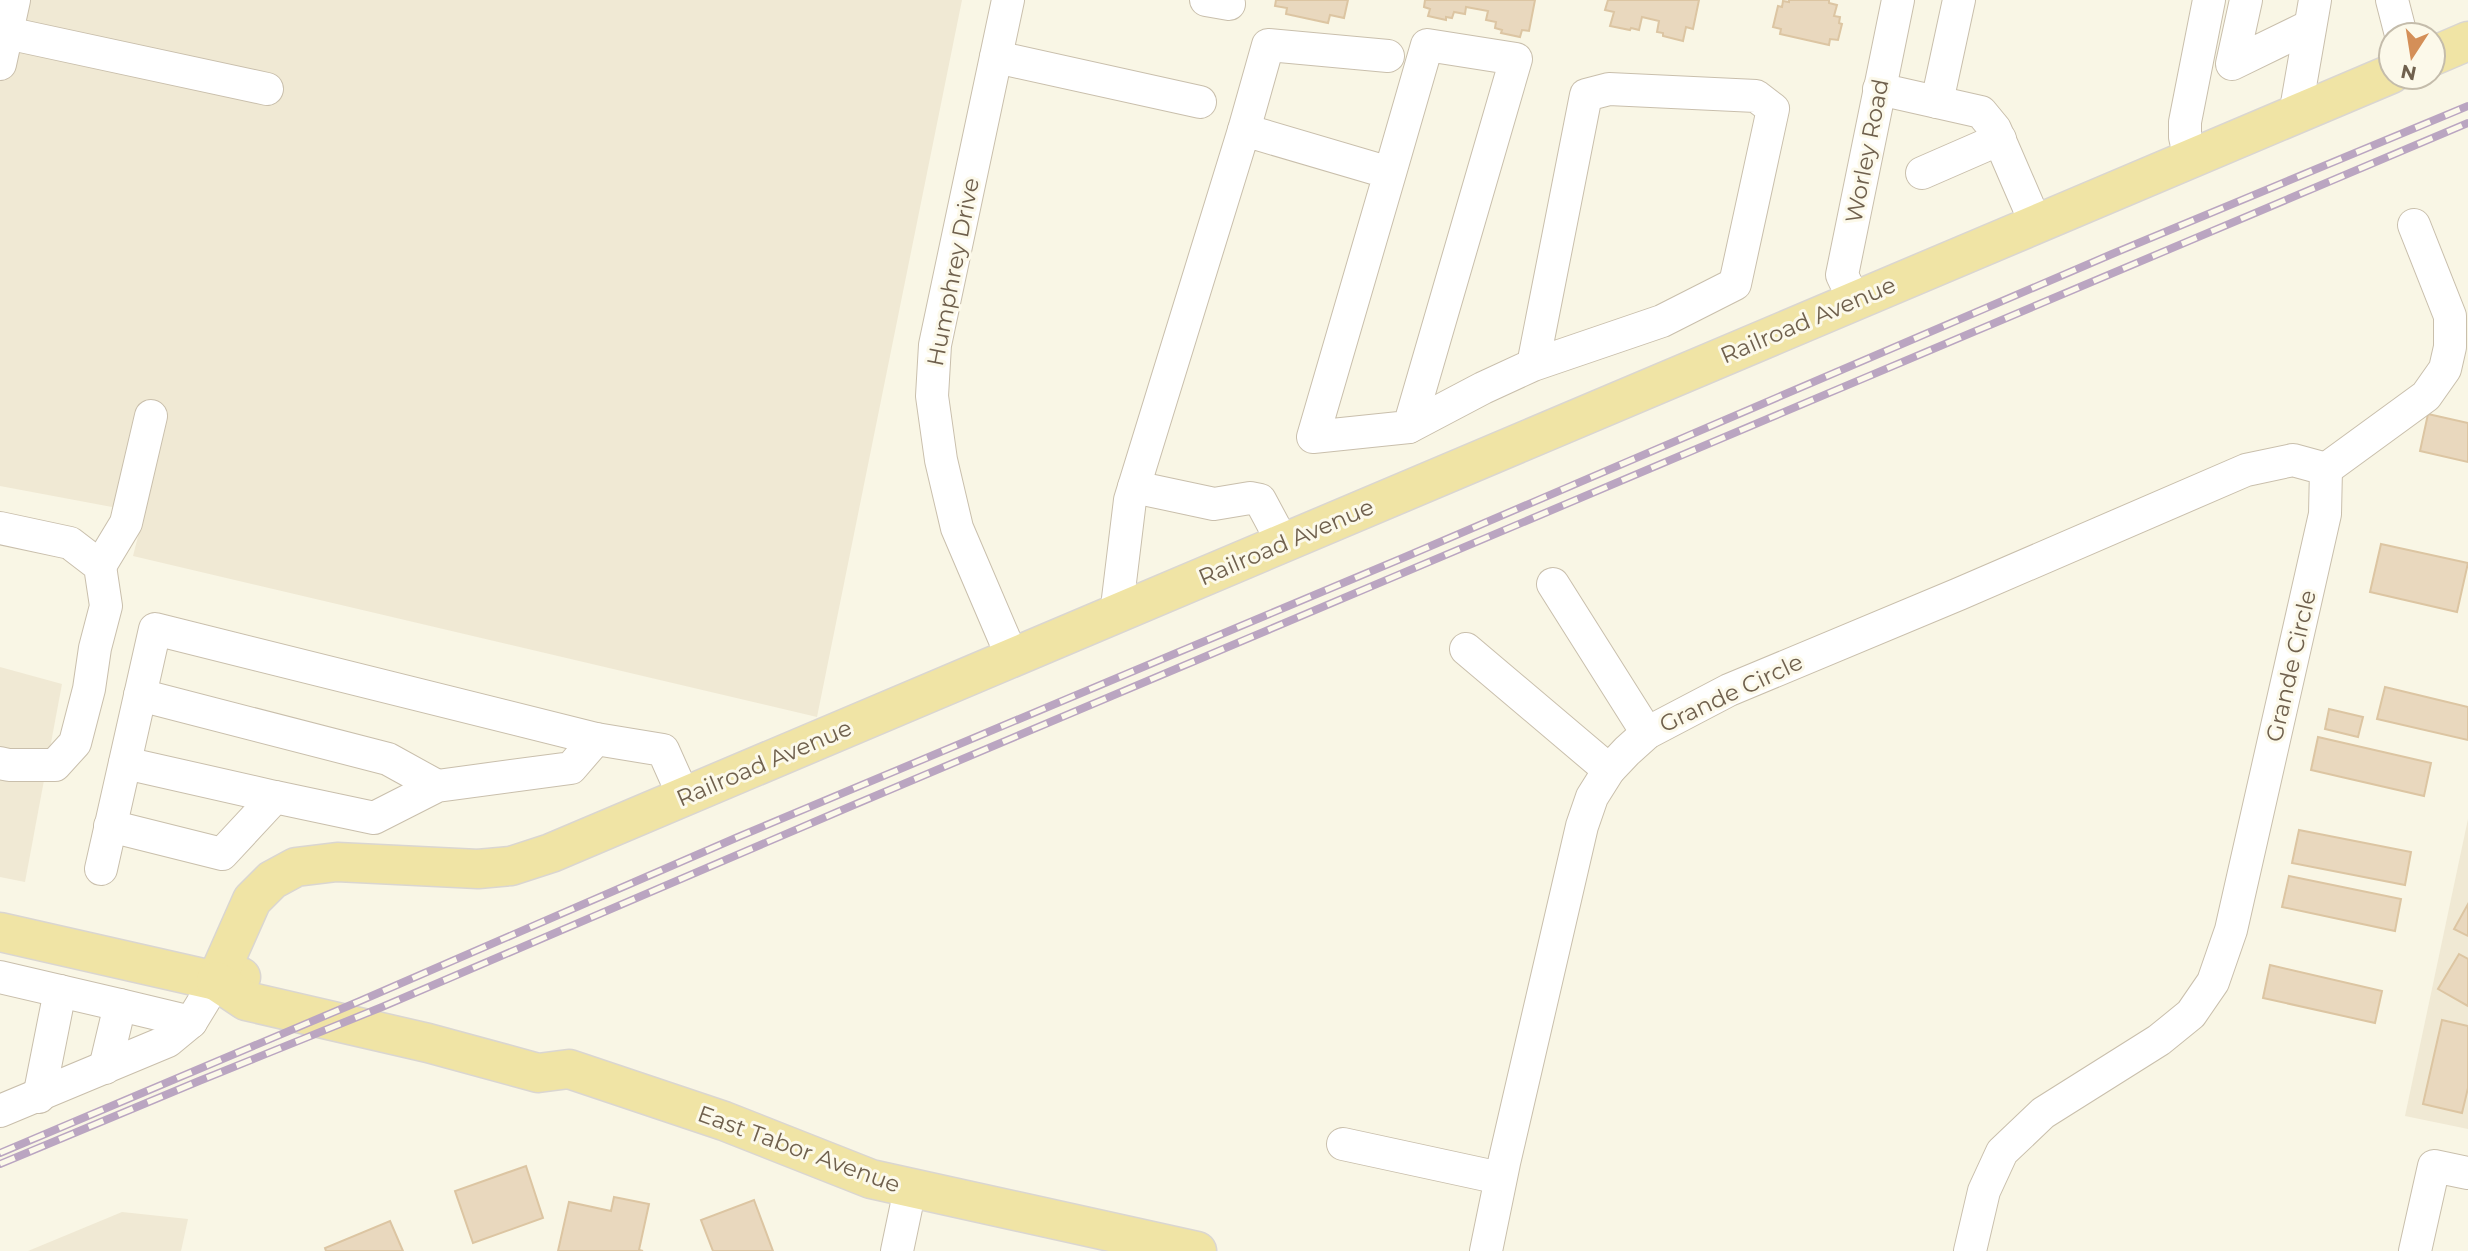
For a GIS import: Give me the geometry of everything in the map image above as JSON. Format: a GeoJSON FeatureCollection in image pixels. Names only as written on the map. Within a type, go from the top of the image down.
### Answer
{"type":"FeatureCollection","features":[{"type":"Feature","properties":{"kind":"main road"},"geometry":{"type":"LineString","coordinates":[[2447,50],[2468,41]]}},
{"type":"Feature","properties":{"kind":"main road","name":"Railroad Avenue"},"geometry":{"type":"LineString","coordinates":[[216,981],[252,901],[272,880],[296,867],[337,862],[478,869],[511,866],[551,853],[2377,80]]}},
{"type":"Feature","properties":{"kind":"main road","name":"East Tabor Avenue"},"geometry":{"type":"LineString","coordinates":[[0,932],[216,981],[246,1001],[416,1040],[538,1073],[569,1069],[724,1121],[871,1180],[1197,1251]]}},
{"type":"Feature","properties":{"kind":"street"},"geometry":{"type":"LineString","coordinates":[[0,64],[14,0]]}},
{"type":"Feature","properties":{"kind":"street","name":"Humphrey Drive"},"geometry":{"type":"LineString","coordinates":[[1008,0],[935,345],[932,396],[941,460],[957,528],[1013,659]]}},
{"type":"Feature","properties":{"kind":"street","name":"Worley Road"},"geometry":{"type":"LineString","coordinates":[[1854,300],[1842,275],[1898,0]]}},
{"type":"Feature","properties":{"kind":"street"},"geometry":{"type":"LineString","coordinates":[[1937,102],[1959,0]]}},
{"type":"Feature","properties":{"kind":"street"},"geometry":{"type":"LineString","coordinates":[[2190,159],[2185,122],[2209,0]]}},
{"type":"Feature","properties":{"kind":"street"},"geometry":{"type":"LineString","coordinates":[[2246,0],[2232,64],[2313,13]]}},
{"type":"Feature","properties":{"kind":"street"},"geometry":{"type":"LineString","coordinates":[[2392,0],[2397,21]]}},
{"type":"Feature","properties":{"kind":"street"},"geometry":{"type":"LineString","coordinates":[[2295,115],[2313,13]]}},
{"type":"Feature","properties":{"kind":"street"},"geometry":{"type":"LineString","coordinates":[[7,33],[267,89]]}},
{"type":"Feature","properties":{"kind":"street"},"geometry":{"type":"LineString","coordinates":[[1116,615],[1130,500],[1268,45],[1388,56]]}},
{"type":"Feature","properties":{"kind":"street"},"geometry":{"type":"LineString","coordinates":[[1409,427],[1516,59],[1427,45],[1313,437],[1409,427],[1533,365],[1662,321],[1735,284],[1773,109],[1756,96],[1609,89],[1586,95],[1533,365]]}},
{"type":"Feature","properties":{"kind":"street"},"geometry":{"type":"LineString","coordinates":[[996,57],[1200,102]]}},
{"type":"Feature","properties":{"kind":"street"},"geometry":{"type":"LineString","coordinates":[[1879,89],[1981,112],[2000,139],[2036,224]]}},
{"type":"Feature","properties":{"kind":"street"},"geometry":{"type":"LineString","coordinates":[[1244,130],[1390,173]]}},
{"type":"Feature","properties":{"kind":"street"},"geometry":{"type":"LineString","coordinates":[[1922,173],[2000,139]]}},
{"type":"Feature","properties":{"kind":"street"},"geometry":{"type":"LineString","coordinates":[[2326,469],[2426,396],[2445,369],[2450,347],[2450,316],[2414,225]]}},
{"type":"Feature","properties":{"kind":"street"},"geometry":{"type":"LineString","coordinates":[[0,763],[55,765],[75,743],[106,606],[100,566],[126,523],[151,416]]}},
{"type":"Feature","properties":{"kind":"street","name":"Grande Circle"},"geometry":{"type":"LineString","coordinates":[[1486,1251],[1500,1178],[1582,826],[1592,797],[1609,770],[1647,733],[1729,690],[2246,470],[2293,460],[2326,469],[2325,514],[2231,930],[2213,982],[2192,1014],[2159,1040],[2043,1113],[2002,1152],[1984,1191],[1970,1251]]}},
{"type":"Feature","properties":{"kind":"street"},"geometry":{"type":"LineString","coordinates":[[1134,486],[1214,504],[1250,498],[1260,500],[1283,543]]}},
{"type":"Feature","properties":{"kind":"street"},"geometry":{"type":"LineString","coordinates":[[0,527],[70,543],[100,566]]}},
{"type":"Feature","properties":{"kind":"street"},"geometry":{"type":"LineString","coordinates":[[1553,584],[1647,733]]}},
{"type":"Feature","properties":{"kind":"street"},"geometry":{"type":"LineString","coordinates":[[101,869],[155,629],[596,739],[663,750],[684,797]]}},
{"type":"Feature","properties":{"kind":"street"},"geometry":{"type":"LineString","coordinates":[[1466,649],[1609,770]]}},
{"type":"Feature","properties":{"kind":"street"},"geometry":{"type":"LineString","coordinates":[[140,695],[388,758],[437,786]]}},
{"type":"Feature","properties":{"kind":"street"},"geometry":{"type":"LineString","coordinates":[[125,763],[374,818],[437,786],[571,768],[596,739]]}},
{"type":"Feature","properties":{"kind":"street"},"geometry":{"type":"LineString","coordinates":[[110,826],[222,854],[275,797]]}},
{"type":"Feature","properties":{"kind":"street"},"geometry":{"type":"LineString","coordinates":[[40,941],[13,980],[191,1022]]}},
{"type":"Feature","properties":{"kind":"street"},"geometry":{"type":"LineString","coordinates":[[0,1111],[168,1041],[191,1022],[216,981]]}},
{"type":"Feature","properties":{"kind":"street"},"geometry":{"type":"LineString","coordinates":[[39,1097],[60,991]]}},
{"type":"Feature","properties":{"kind":"street"},"geometry":{"type":"LineString","coordinates":[[104,1068],[120,1005]]}},
{"type":"Feature","properties":{"kind":"street"},"geometry":{"type":"LineString","coordinates":[[1343,1144],[1500,1178]]}},
{"type":"Feature","properties":{"kind":"street"},"geometry":{"type":"LineString","coordinates":[[2415,1251],[2434,1166],[2468,1173]]}},
{"type":"Feature","properties":{"kind":"street"},"geometry":{"type":"LineString","coordinates":[[897,1251],[910,1189]]}},
{"type":"Feature","properties":{"kind":"shaded area"},"geometry":{"type":"Polygon","coordinates":[[[0,0],[962,0],[817,717],[133,556],[144,513],[0,486],[0,0]]]}},
{"type":"Feature","properties":{"kind":"shaded area"},"geometry":{"type":"Polygon","coordinates":[[[0,667],[62,684],[25,882],[0,877],[0,667]]]}},
{"type":"Feature","properties":{"kind":"shaded area"},"geometry":{"type":"Polygon","coordinates":[[[2468,819],[2468,1129],[2405,1116],[2468,819]]]}},
{"type":"Feature","properties":{"kind":"shaded area"},"geometry":{"type":"Polygon","coordinates":[[[122,1212],[188,1219],[181,1251],[28,1251],[122,1212]]]}},
{"type":"Feature","properties":{"kind":"building"},"geometry":{"type":"Polygon","coordinates":[[[1276,0],[1348,0],[1344,18],[1330,15],[1328,23],[1286,14],[1287,8],[1275,6],[1276,0]]]}},
{"type":"Feature","properties":{"kind":"building"},"geometry":{"type":"Polygon","coordinates":[[[1425,0],[1535,0],[1529,31],[1522,30],[1520,37],[1501,33],[1502,30],[1495,28],[1496,22],[1486,20],[1488,11],[1466,7],[1465,14],[1454,12],[1452,18],[1446,17],[1446,20],[1428,16],[1430,9],[1424,7],[1425,0]]]}},
{"type":"Feature","properties":{"kind":"building"},"geometry":{"type":"Polygon","coordinates":[[[1608,0],[1699,0],[1693,29],[1686,27],[1683,41],[1663,36],[1663,33],[1657,32],[1659,21],[1642,17],[1639,30],[1610,26],[1614,12],[1605,10],[1608,0]]]}},
{"type":"Feature","properties":{"kind":"building"},"geometry":{"type":"Polygon","coordinates":[[[1829,0],[1829,3],[1837,5],[1834,16],[1840,17],[1839,23],[1842,24],[1838,40],[1830,39],[1829,45],[1780,34],[1781,29],[1773,27],[1778,6],[1782,7],[1783,1],[1829,0]]]}},
{"type":"Feature","properties":{"kind":"building"},"geometry":{"type":"Polygon","coordinates":[[[2428,414],[2468,423],[2468,462],[2420,451],[2428,414]]]}},
{"type":"Feature","properties":{"kind":"building"},"geometry":{"type":"Polygon","coordinates":[[[2381,544],[2468,563],[2457,612],[2370,592],[2381,544]]]}},
{"type":"Feature","properties":{"kind":"building"},"geometry":{"type":"Polygon","coordinates":[[[2385,687],[2468,707],[2468,740],[2377,719],[2385,687]]]}},
{"type":"Feature","properties":{"kind":"building"},"geometry":{"type":"Polygon","coordinates":[[[2329,709],[2363,717],[2358,737],[2325,729],[2329,709]]]}},
{"type":"Feature","properties":{"kind":"building"},"geometry":{"type":"Polygon","coordinates":[[[2318,737],[2431,763],[2424,796],[2311,770],[2318,737]]]}},
{"type":"Feature","properties":{"kind":"building"},"geometry":{"type":"Polygon","coordinates":[[[2299,830],[2411,852],[2405,885],[2292,863],[2299,830]]]}},
{"type":"Feature","properties":{"kind":"building"},"geometry":{"type":"Polygon","coordinates":[[[2289,876],[2401,899],[2395,931],[2282,907],[2289,876]]]}},
{"type":"Feature","properties":{"kind":"building"},"geometry":{"type":"Polygon","coordinates":[[[2468,904],[2468,936],[2454,929],[2468,904]]]}},
{"type":"Feature","properties":{"kind":"building"},"geometry":{"type":"Polygon","coordinates":[[[2459,954],[2468,959],[2468,1006],[2438,989],[2459,954]]]}},
{"type":"Feature","properties":{"kind":"building"},"geometry":{"type":"Polygon","coordinates":[[[2270,965],[2382,991],[2375,1023],[2263,998],[2270,965]]]}},
{"type":"Feature","properties":{"kind":"building"},"geometry":{"type":"Polygon","coordinates":[[[2442,1020],[2468,1026],[2468,1088],[2462,1113],[2423,1104],[2442,1020]]]}},
{"type":"Feature","properties":{"kind":"building"},"geometry":{"type":"Polygon","coordinates":[[[526,1166],[543,1218],[473,1243],[455,1191],[526,1166]]]}},
{"type":"Feature","properties":{"kind":"building"},"geometry":{"type":"Polygon","coordinates":[[[614,1197],[649,1204],[639,1250],[643,1251],[558,1251],[569,1202],[611,1211],[614,1197]]]}},
{"type":"Feature","properties":{"kind":"building"},"geometry":{"type":"Polygon","coordinates":[[[754,1200],[773,1251],[713,1251],[701,1220],[754,1200]]]}},
{"type":"Feature","properties":{"kind":"building"},"geometry":{"type":"Polygon","coordinates":[[[390,1221],[403,1251],[326,1251],[325,1248],[390,1221]]]}},
{"type":"Feature","properties":{"kind":"railway"},"geometry":{"type":"LineString","coordinates":[[0,1153],[2112,254],[2468,106]]}},
{"type":"Feature","properties":{"kind":"railway"},"geometry":{"type":"LineString","coordinates":[[0,1164],[382,1007],[2468,123]]}}]}
